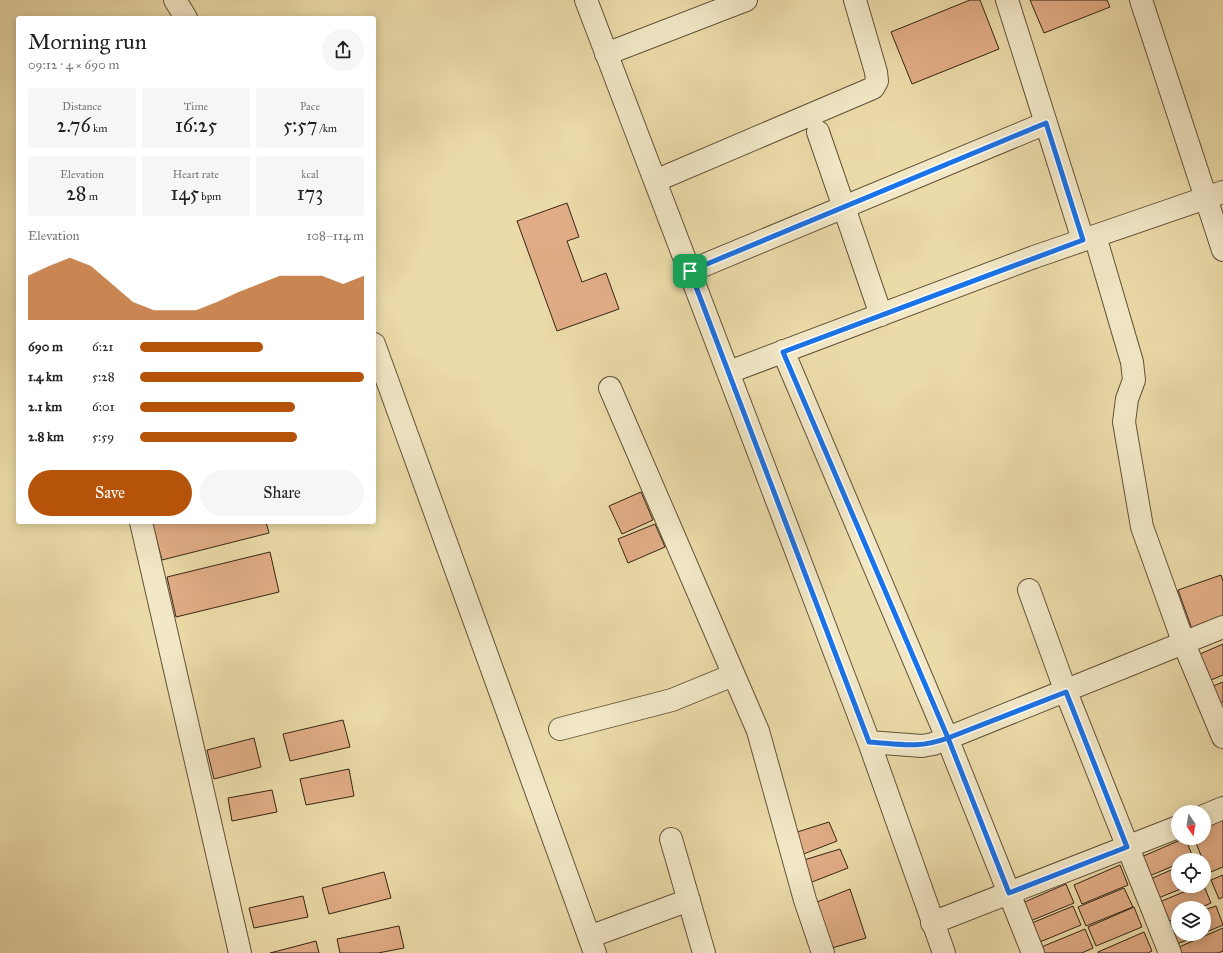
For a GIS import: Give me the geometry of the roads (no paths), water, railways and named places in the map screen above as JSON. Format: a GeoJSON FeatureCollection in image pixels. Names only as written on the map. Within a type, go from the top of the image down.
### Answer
{"type":"FeatureCollection","features":[{"type":"Feature","properties":{"kind":"street"},"geometry":{"type":"LineString","coordinates":[[586,0],[869,742],[932,923],[944,953]]}},
{"type":"Feature","properties":{"kind":"street"},"geometry":{"type":"LineString","coordinates":[[606,54],[746,0]]}},
{"type":"Feature","properties":{"kind":"street"},"geometry":{"type":"LineString","coordinates":[[655,181],[873,88],[877,81],[876,72],[855,0]]}},
{"type":"Feature","properties":{"kind":"street"},"geometry":{"type":"LineString","coordinates":[[1007,0],[1046,123],[1089,238],[1132,362],[1134,380],[1127,399],[1124,422],[1142,527],[1184,644],[1223,737]]}},
{"type":"Feature","properties":{"kind":"street"},"geometry":{"type":"LineString","coordinates":[[1141,0],[1215,195],[1223,250]]}},
{"type":"Feature","properties":{"kind":"street"},"geometry":{"type":"LineString","coordinates":[[690,271],[1046,123]]}},
{"type":"Feature","properties":{"kind":"street"},"geometry":{"type":"LineString","coordinates":[[818,132],[881,315]]}},
{"type":"Feature","properties":{"kind":"street"},"geometry":{"type":"LineString","coordinates":[[729,372],[1089,238],[1215,195]]}},
{"type":"Feature","properties":{"kind":"street"},"geometry":{"type":"LineString","coordinates":[[376,350],[592,945],[689,900]]}},
{"type":"Feature","properties":{"kind":"street"},"geometry":{"type":"LineString","coordinates":[[783,352],[948,738],[1033,953]]}},
{"type":"Feature","properties":{"kind":"street"},"geometry":{"type":"LineString","coordinates":[[610,388],[758,732],[805,900],[823,953]]}},
{"type":"Feature","properties":{"kind":"street"},"geometry":{"type":"LineString","coordinates":[[141,524],[240,953]]}},
{"type":"Feature","properties":{"kind":"street"},"geometry":{"type":"LineString","coordinates":[[1029,590],[1066,692],[1170,953]]}},
{"type":"Feature","properties":{"kind":"street"},"geometry":{"type":"LineString","coordinates":[[869,742],[922,746],[948,738],[1223,628]]}},
{"type":"Feature","properties":{"kind":"street"},"geometry":{"type":"LineString","coordinates":[[560,729],[672,700],[733,675]]}},
{"type":"Feature","properties":{"kind":"street"},"geometry":{"type":"LineString","coordinates":[[1211,813],[1223,808]]}},
{"type":"Feature","properties":{"kind":"street"},"geometry":{"type":"LineString","coordinates":[[932,923],[1171,830]]}},
{"type":"Feature","properties":{"kind":"street"},"geometry":{"type":"LineString","coordinates":[[671,839],[704,953]]}}]}
